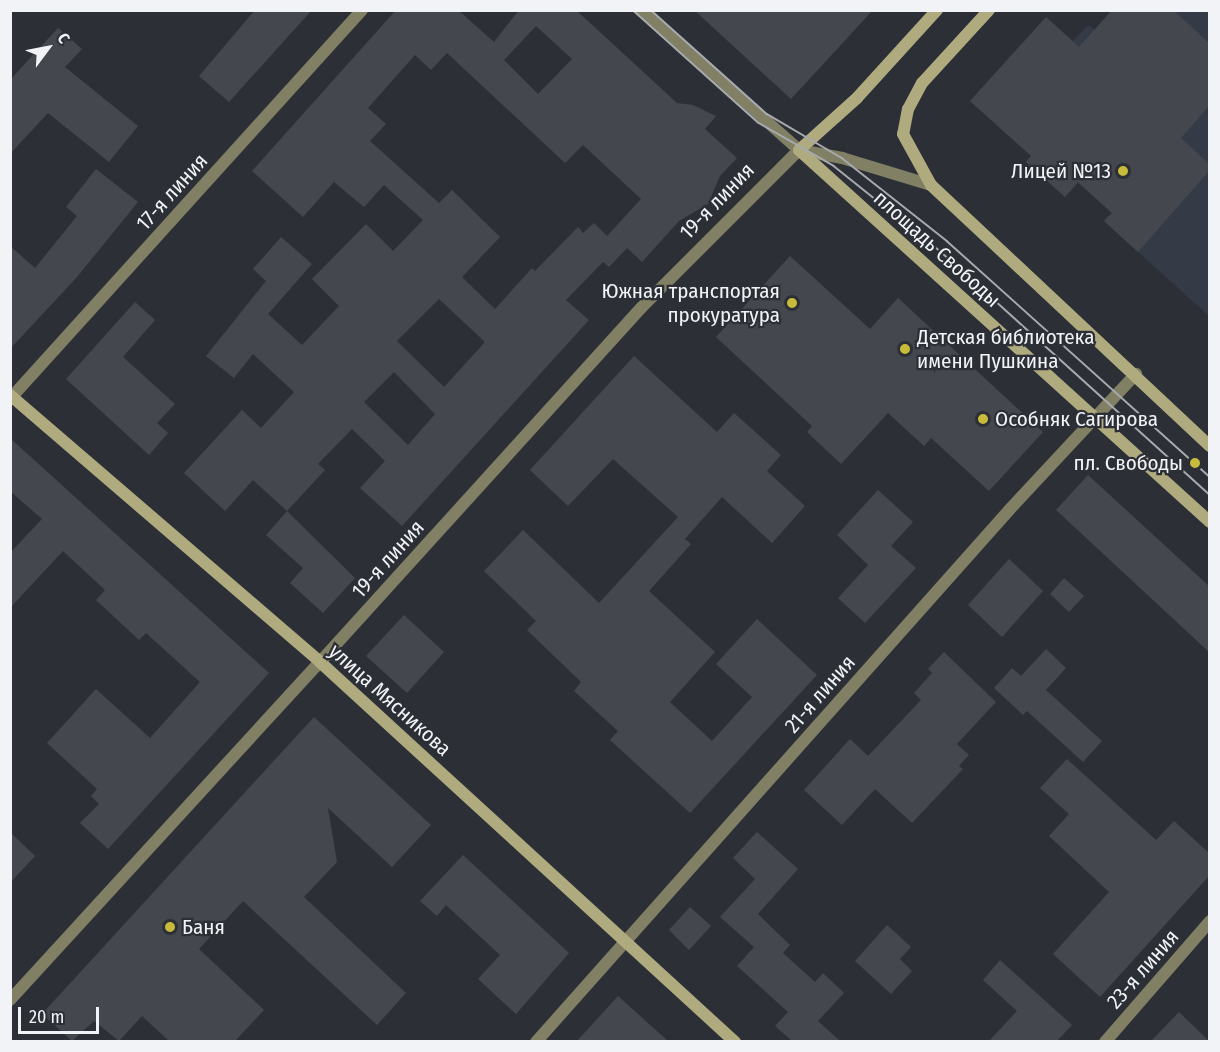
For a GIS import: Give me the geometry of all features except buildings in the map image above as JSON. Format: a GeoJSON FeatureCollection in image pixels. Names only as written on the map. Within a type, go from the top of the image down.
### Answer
{"type":"FeatureCollection","features":[{"type":"Feature","properties":{"kind":"main road"},"geometry":{"type":"LineString","coordinates":[[799,150],[856,99],[937,10]]}},
{"type":"Feature","properties":{"kind":"main road","name":"площадь Свободы"},"geometry":{"type":"LineString","coordinates":[[989,10],[922,83],[908,109],[903,134],[931,184],[1136,374],[1209,446]]}},
{"type":"Feature","properties":{"kind":"main road","name":"площадь Свободы"},"geometry":{"type":"LineString","coordinates":[[799,150],[1209,522]]}},
{"type":"Feature","properties":{"kind":"main road","name":"улица Мясникова"},"geometry":{"type":"LineString","coordinates":[[11,397],[320,662],[735,1041]]}},
{"type":"Feature","properties":{"kind":"street","name":"17-я линия"},"geometry":{"type":"LineString","coordinates":[[11,397],[362,10]]}},
{"type":"Feature","properties":{"kind":"street"},"geometry":{"type":"LineString","coordinates":[[642,10],[799,150],[842,158],[931,184]]}},
{"type":"Feature","properties":{"kind":"street","name":"19-я линия"},"geometry":{"type":"LineString","coordinates":[[10,1000],[640,308],[799,150]]}},
{"type":"Feature","properties":{"kind":"street","name":"21-я линия"},"geometry":{"type":"LineString","coordinates":[[536,1041],[1136,374]]}},
{"type":"Feature","properties":{"kind":"street","name":"23-я линия"},"geometry":{"type":"LineString","coordinates":[[1105,1041],[1209,921]]}},
{"type":"Feature","properties":{"kind":"shaded area","name":"Лицей №13"},"geometry":{"type":"Polygon","coordinates":[[[1207,10],[1209,12],[1209,316],[1104,221],[1112,213],[1078,183],[1065,197],[1026,162],[1039,147],[1002,130],[970,101],[1046,17],[1073,41],[1088,25],[1095,30],[1112,11],[1207,10]]]}},
{"type":"Feature","properties":{"kind":"tram line"},"geometry":{"type":"LineString","coordinates":[[633,10],[759,123],[834,166],[939,250],[1210,495]]}},
{"type":"Feature","properties":{"kind":"tram line"},"geometry":{"type":"LineString","coordinates":[[651,10],[767,114],[842,158],[947,241],[1210,477]]}},
{"type":"Feature","properties":{"kind":"place","name":"Лицей №13"},"geometry":{"type":"Point","coordinates":[1123,171]}},
{"type":"Feature","properties":{"kind":"place","name":"Южная транспортая прокуратура"},"geometry":{"type":"Point","coordinates":[792,303]}},
{"type":"Feature","properties":{"kind":"place","name":"Детская библиотека имени Пушкина"},"geometry":{"type":"Point","coordinates":[905,349]}},
{"type":"Feature","properties":{"kind":"place","name":"Особняк Сагирова"},"geometry":{"type":"Point","coordinates":[983,419]}},
{"type":"Feature","properties":{"kind":"place","name":"пл. Свободы"},"geometry":{"type":"Point","coordinates":[1195,463]}},
{"type":"Feature","properties":{"kind":"place","name":"Баня"},"geometry":{"type":"Point","coordinates":[170,927]}}]}
